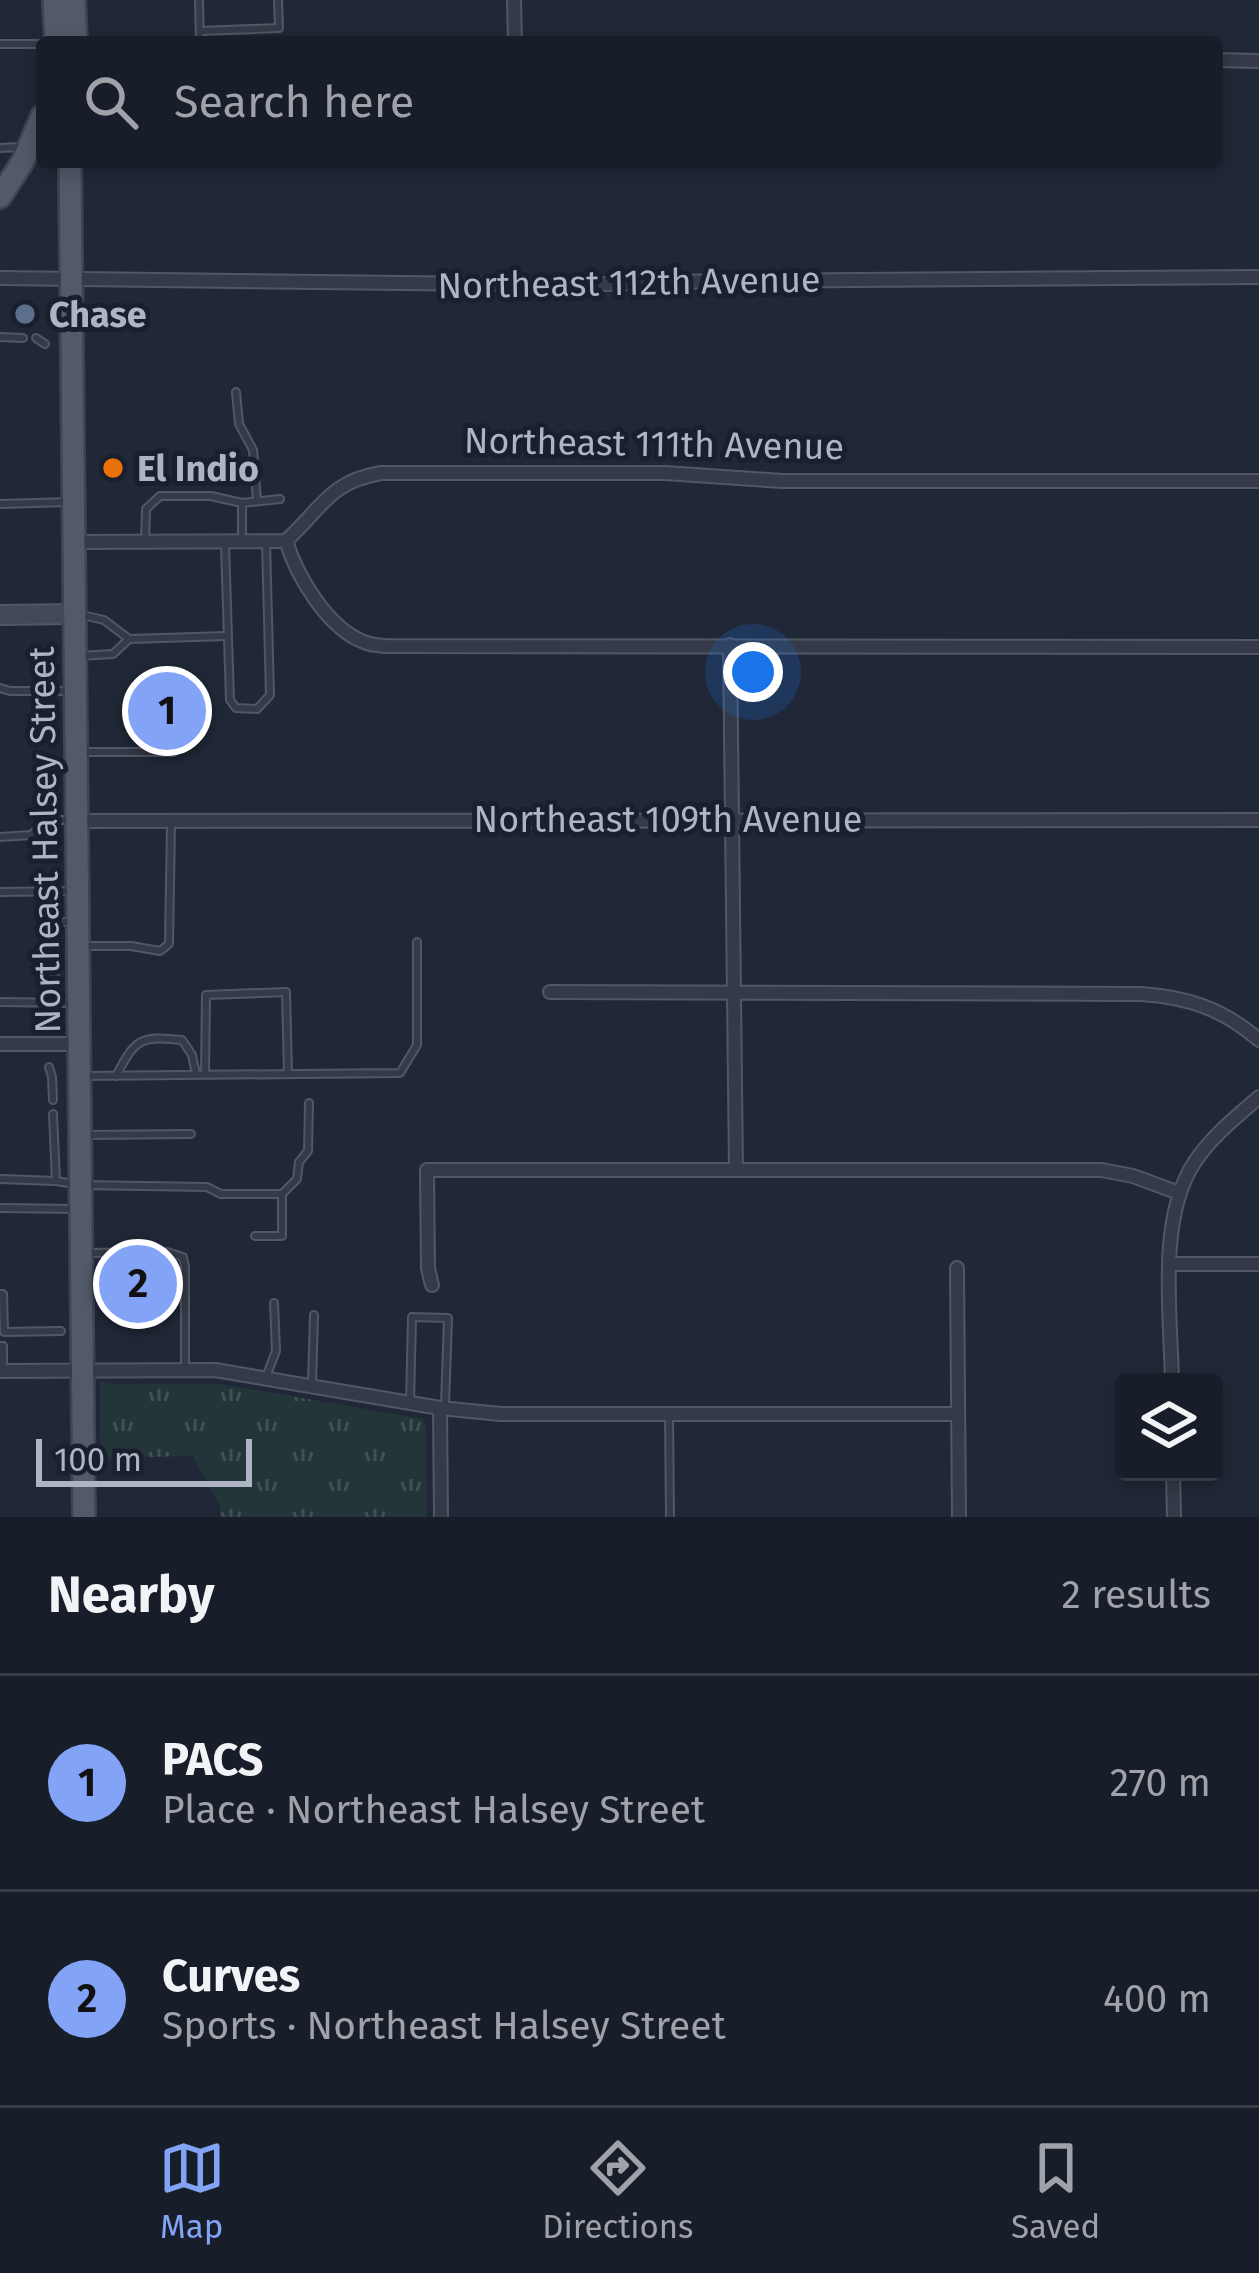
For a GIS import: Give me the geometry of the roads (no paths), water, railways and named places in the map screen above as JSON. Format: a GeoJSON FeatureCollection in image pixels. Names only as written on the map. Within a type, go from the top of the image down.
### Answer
{"type":"FeatureCollection","features":[{"type":"Feature","properties":{"kind":"main road"},"geometry":{"type":"LineString","coordinates":[[54,0],[56,36]]}},
{"type":"Feature","properties":{"kind":"main road"},"geometry":{"type":"LineString","coordinates":[[74,0],[76,36]]}},
{"type":"Feature","properties":{"kind":"main road"},"geometry":{"type":"LineString","coordinates":[[0,197],[36,132]]}},
{"type":"Feature","properties":{"kind":"main road","name":"Northeast Halsey Street"},"geometry":{"type":"LineString","coordinates":[[70,168],[84,1517]]}},
{"type":"Feature","properties":{"kind":"street"},"geometry":{"type":"LineString","coordinates":[[514,0],[515,36]]}},
{"type":"Feature","properties":{"kind":"street"},"geometry":{"type":"LineString","coordinates":[[1223,60],[1259,61]]}},
{"type":"Feature","properties":{"kind":"street","name":"Northeast 112th Avenue"},"geometry":{"type":"LineString","coordinates":[[0,278],[565,285],[1259,277]]}},
{"type":"Feature","properties":{"kind":"street","name":"Northeast 111th Avenue"},"geometry":{"type":"LineString","coordinates":[[286,541],[334,490],[355,478],[382,473],[665,473],[782,481],[1259,482]]}},
{"type":"Feature","properties":{"kind":"street"},"geometry":{"type":"LineString","coordinates":[[74,542],[286,541],[324,609],[343,630],[363,642],[406,646],[1259,647]]}},
{"type":"Feature","properties":{"kind":"street"},"geometry":{"type":"LineString","coordinates":[[0,615],[74,614]]}},
{"type":"Feature","properties":{"kind":"street"},"geometry":{"type":"LineString","coordinates":[[730,645],[736,1170]]}},
{"type":"Feature","properties":{"kind":"street","name":"Northeast 109th Avenue"},"geometry":{"type":"LineString","coordinates":[[77,821],[1259,820]]}},
{"type":"Feature","properties":{"kind":"street"},"geometry":{"type":"LineString","coordinates":[[550,992],[1171,996],[1216,1010],[1259,1040]]}},
{"type":"Feature","properties":{"kind":"street"},"geometry":{"type":"LineString","coordinates":[[0,1044],[79,1044]]}},
{"type":"Feature","properties":{"kind":"street"},"geometry":{"type":"LineString","coordinates":[[1172,1373],[1171,1226],[1178,1193],[1207,1146],[1259,1097]]}},
{"type":"Feature","properties":{"kind":"street"},"geometry":{"type":"LineString","coordinates":[[432,1285],[427,1169],[1102,1171],[1133,1176],[1178,1193]]}},
{"type":"Feature","properties":{"kind":"street"},"geometry":{"type":"LineString","coordinates":[[1170,1264],[1259,1264]]}},
{"type":"Feature","properties":{"kind":"street"},"geometry":{"type":"LineString","coordinates":[[957,1268],[959,1517]]}},
{"type":"Feature","properties":{"kind":"street"},"geometry":{"type":"LineString","coordinates":[[2,1371],[215,1370],[501,1414],[958,1414]]}},
{"type":"Feature","properties":{"kind":"street"},"geometry":{"type":"LineString","coordinates":[[441,1517],[442,1408]]}},
{"type":"Feature","properties":{"kind":"street"},"geometry":{"type":"LineString","coordinates":[[1173,1481],[1174,1517]]}},
{"type":"Feature","properties":{"kind":"lane"},"geometry":{"type":"LineString","coordinates":[[199,0],[200,36]]}},
{"type":"Feature","properties":{"kind":"lane"},"geometry":{"type":"LineString","coordinates":[[200,31],[279,28],[278,0]]}},
{"type":"Feature","properties":{"kind":"lane"},"geometry":{"type":"LineString","coordinates":[[0,44],[36,44]]}},
{"type":"Feature","properties":{"kind":"lane"},"geometry":{"type":"LineString","coordinates":[[0,148],[30,147]]}},
{"type":"Feature","properties":{"kind":"lane"},"geometry":{"type":"LineString","coordinates":[[0,338],[23,338]]}},
{"type":"Feature","properties":{"kind":"lane"},"geometry":{"type":"LineString","coordinates":[[37,338],[46,344]]}},
{"type":"Feature","properties":{"kind":"lane"},"geometry":{"type":"LineString","coordinates":[[236,392],[239,424],[254,450],[256,501]]}},
{"type":"Feature","properties":{"kind":"lane"},"geometry":{"type":"LineString","coordinates":[[145,541],[146,509],[160,496],[211,496],[242,502],[280,499]]}},
{"type":"Feature","properties":{"kind":"lane"},"geometry":{"type":"LineString","coordinates":[[0,503],[73,502]]}},
{"type":"Feature","properties":{"kind":"lane"},"geometry":{"type":"LineString","coordinates":[[242,502],[242,541]]}},
{"type":"Feature","properties":{"kind":"lane"},"geometry":{"type":"LineString","coordinates":[[224,541],[230,700],[236,709],[257,709],[270,695],[266,541]]}},
{"type":"Feature","properties":{"kind":"lane"},"geometry":{"type":"LineString","coordinates":[[74,614],[104,620],[129,639],[226,636]]}},
{"type":"Feature","properties":{"kind":"lane"},"geometry":{"type":"LineString","coordinates":[[75,656],[113,654],[129,639]]}},
{"type":"Feature","properties":{"kind":"lane"},"geometry":{"type":"LineString","coordinates":[[0,688],[75,691]]}},
{"type":"Feature","properties":{"kind":"lane"},"geometry":{"type":"LineString","coordinates":[[76,752],[174,752]]}},
{"type":"Feature","properties":{"kind":"lane"},"geometry":{"type":"LineString","coordinates":[[0,836],[32,836],[48,820],[77,821]]}},
{"type":"Feature","properties":{"kind":"lane"},"geometry":{"type":"LineString","coordinates":[[78,946],[160,951],[169,944],[171,820]]}},
{"type":"Feature","properties":{"kind":"lane"},"geometry":{"type":"LineString","coordinates":[[0,892],[77,890]]}},
{"type":"Feature","properties":{"kind":"lane"},"geometry":{"type":"LineString","coordinates":[[55,1003],[54,922],[77,922]]}},
{"type":"Feature","properties":{"kind":"lane"},"geometry":{"type":"LineString","coordinates":[[79,1076],[400,1073],[417,1045],[417,942]]}},
{"type":"Feature","properties":{"kind":"lane"},"geometry":{"type":"LineString","coordinates":[[201,1075],[206,995],[286,992],[288,1074]]}},
{"type":"Feature","properties":{"kind":"lane"},"geometry":{"type":"LineString","coordinates":[[0,1003],[79,1004]]}},
{"type":"Feature","properties":{"kind":"lane"},"geometry":{"type":"LineString","coordinates":[[116,1076],[130,1048],[154,1039],[182,1040],[201,1075]]}},
{"type":"Feature","properties":{"kind":"lane"},"geometry":{"type":"LineString","coordinates":[[49,1067],[53,1100]]}},
{"type":"Feature","properties":{"kind":"lane"},"geometry":{"type":"LineString","coordinates":[[255,1236],[282,1235],[282,1194],[297,1179],[299,1162],[308,1151],[309,1103]]}},
{"type":"Feature","properties":{"kind":"lane"},"geometry":{"type":"LineString","coordinates":[[53,1114],[56,1180]]}},
{"type":"Feature","properties":{"kind":"lane"},"geometry":{"type":"LineString","coordinates":[[80,1136],[191,1134]]}},
{"type":"Feature","properties":{"kind":"lane"},"geometry":{"type":"LineString","coordinates":[[0,1179],[56,1180],[81,1197]]}},
{"type":"Feature","properties":{"kind":"lane"},"geometry":{"type":"LineString","coordinates":[[0,1208],[207,1187],[221,1194],[282,1194]]}},
{"type":"Feature","properties":{"kind":"lane"},"geometry":{"type":"LineString","coordinates":[[81,1253],[172,1252],[182,1257],[185,1370]]}},
{"type":"Feature","properties":{"kind":"lane"},"geometry":{"type":"LineString","coordinates":[[0,1294],[2,1371]]}},
{"type":"Feature","properties":{"kind":"lane"},"geometry":{"type":"LineString","coordinates":[[266,1377],[276,1351],[274,1303]]}},
{"type":"Feature","properties":{"kind":"lane"},"geometry":{"type":"LineString","coordinates":[[312,1385],[314,1315]]}},
{"type":"Feature","properties":{"kind":"lane"},"geometry":{"type":"LineString","coordinates":[[410,1402],[412,1317],[448,1318],[442,1408]]}},
{"type":"Feature","properties":{"kind":"lane"},"geometry":{"type":"LineString","coordinates":[[4,1332],[61,1331]]}},
{"type":"Feature","properties":{"kind":"lane"},"geometry":{"type":"LineString","coordinates":[[669,1415],[670,1517]]}},
{"type":"Feature","properties":{"kind":"place","name":"Chase"},"geometry":{"type":"Point","coordinates":[25,314]}},
{"type":"Feature","properties":{"kind":"place","name":"El Indio"},"geometry":{"type":"Point","coordinates":[113,468]}},
{"type":"Feature","properties":{"kind":"place","name":"PACS"},"geometry":{"type":"Point","coordinates":[167,711]}},
{"type":"Feature","properties":{"kind":"place","name":"Curves"},"geometry":{"type":"Point","coordinates":[138,1284]}}]}
